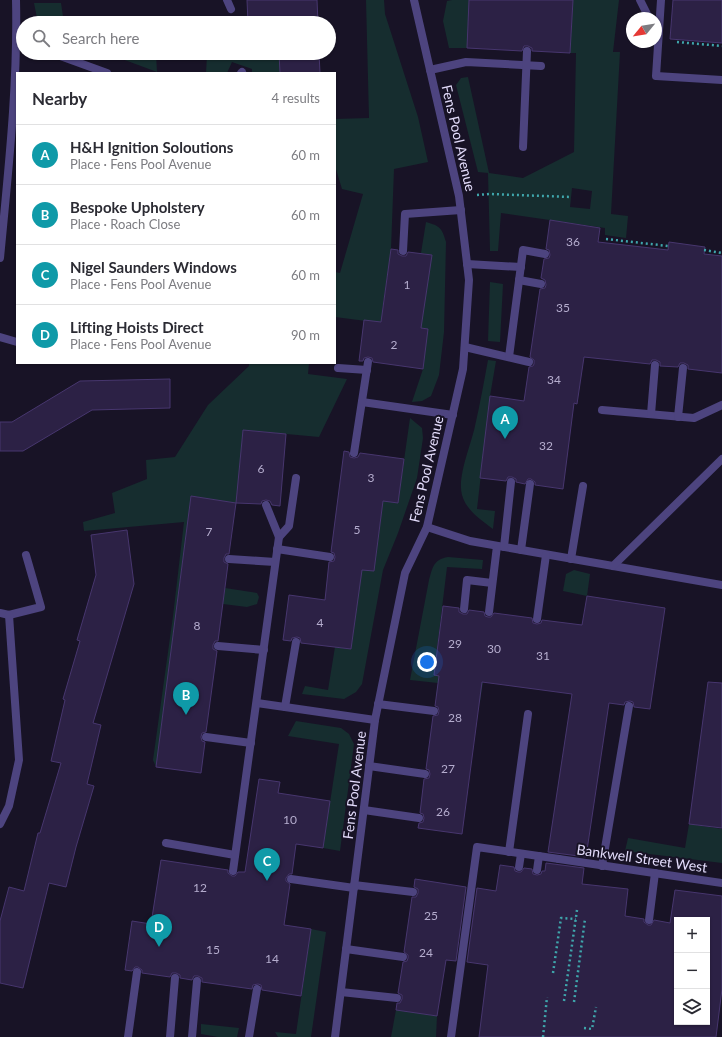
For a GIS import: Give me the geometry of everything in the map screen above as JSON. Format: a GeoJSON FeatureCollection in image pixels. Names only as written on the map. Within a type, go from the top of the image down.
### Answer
{"type":"FeatureCollection","features":[{"type":"Feature","properties":{"kind":"street"},"geometry":{"type":"LineString","coordinates":[[16,0],[18,16]]}},
{"type":"Feature","properties":{"kind":"street"},"geometry":{"type":"LineString","coordinates":[[227,0],[231,9]]}},
{"type":"Feature","properties":{"kind":"street","name":"Fens Pool Avenue"},"geometry":{"type":"LineString","coordinates":[[335,1037],[378,704],[405,573],[427,527],[463,368],[469,280],[461,210],[414,0]]}},
{"type":"Feature","properties":{"kind":"street"},"geometry":{"type":"LineString","coordinates":[[640,0],[646,12]]}},
{"type":"Feature","properties":{"kind":"street"},"geometry":{"type":"LineString","coordinates":[[660,12],[661,0]]}},
{"type":"Feature","properties":{"kind":"street"},"geometry":{"type":"LineString","coordinates":[[657,48],[656,76],[722,80]]}},
{"type":"Feature","properties":{"kind":"street"},"geometry":{"type":"LineString","coordinates":[[523,147],[527,51]]}},
{"type":"Feature","properties":{"kind":"street"},"geometry":{"type":"LineString","coordinates":[[17,72],[18,60]]}},
{"type":"Feature","properties":{"kind":"street"},"geometry":{"type":"LineString","coordinates":[[71,60],[103,72]]}},
{"type":"Feature","properties":{"kind":"street"},"geometry":{"type":"LineString","coordinates":[[430,70],[466,62],[541,66]]}},
{"type":"Feature","properties":{"kind":"street"},"geometry":{"type":"LineString","coordinates":[[0,258],[16,87]]}},
{"type":"Feature","properties":{"kind":"street"},"geometry":{"type":"LineString","coordinates":[[0,168],[9,168]]}},
{"type":"Feature","properties":{"kind":"street"},"geometry":{"type":"LineString","coordinates":[[403,251],[405,214],[461,210]]}},
{"type":"Feature","properties":{"kind":"street"},"geometry":{"type":"LineString","coordinates":[[509,357],[523,250],[545,254]]}},
{"type":"Feature","properties":{"kind":"street"},"geometry":{"type":"LineString","coordinates":[[467,264],[521,267]]}},
{"type":"Feature","properties":{"kind":"street"},"geometry":{"type":"LineString","coordinates":[[519,280],[540,284]]}},
{"type":"Feature","properties":{"kind":"street"},"geometry":{"type":"LineString","coordinates":[[0,337],[16,342]]}},
{"type":"Feature","properties":{"kind":"street"},"geometry":{"type":"LineString","coordinates":[[464,347],[530,362]]}},
{"type":"Feature","properties":{"kind":"street"},"geometry":{"type":"LineString","coordinates":[[354,452],[368,362]]}},
{"type":"Feature","properties":{"kind":"street"},"geometry":{"type":"LineString","coordinates":[[651,414],[655,365]]}},
{"type":"Feature","properties":{"kind":"street"},"geometry":{"type":"LineString","coordinates":[[338,368],[367,370]]}},
{"type":"Feature","properties":{"kind":"street"},"geometry":{"type":"LineString","coordinates":[[678,417],[683,368]]}},
{"type":"Feature","properties":{"kind":"street"},"geometry":{"type":"LineString","coordinates":[[362,402],[452,415]]}},
{"type":"Feature","properties":{"kind":"street"},"geometry":{"type":"LineString","coordinates":[[602,410],[694,418],[722,405]]}},
{"type":"Feature","properties":{"kind":"street"},"geometry":{"type":"LineString","coordinates":[[612,566],[722,459]]}},
{"type":"Feature","properties":{"kind":"street"},"geometry":{"type":"LineString","coordinates":[[279,537],[289,526],[296,478]]}},
{"type":"Feature","properties":{"kind":"street"},"geometry":{"type":"LineString","coordinates":[[489,612],[492,583],[511,482]]}},
{"type":"Feature","properties":{"kind":"street"},"geometry":{"type":"LineString","coordinates":[[521,550],[530,484]]}},
{"type":"Feature","properties":{"kind":"street"},"geometry":{"type":"LineString","coordinates":[[571,559],[583,486]]}},
{"type":"Feature","properties":{"kind":"street"},"geometry":{"type":"LineString","coordinates":[[233,871],[279,537],[266,505]]}},
{"type":"Feature","properties":{"kind":"street"},"geometry":{"type":"LineString","coordinates":[[427,527],[470,541],[722,585]]}},
{"type":"Feature","properties":{"kind":"street"},"geometry":{"type":"LineString","coordinates":[[277,549],[330,557]]}},
{"type":"Feature","properties":{"kind":"street"},"geometry":{"type":"LineString","coordinates":[[0,613],[9,615],[41,607],[26,555]]}},
{"type":"Feature","properties":{"kind":"street"},"geometry":{"type":"LineString","coordinates":[[537,619],[546,555]]}},
{"type":"Feature","properties":{"kind":"street"},"geometry":{"type":"LineString","coordinates":[[229,559],[275,562]]}},
{"type":"Feature","properties":{"kind":"street"},"geometry":{"type":"LineString","coordinates":[[464,609],[468,580],[492,583]]}},
{"type":"Feature","properties":{"kind":"street"},"geometry":{"type":"LineString","coordinates":[[0,824],[9,806],[19,760],[9,615]]}},
{"type":"Feature","properties":{"kind":"street"},"geometry":{"type":"LineString","coordinates":[[285,707],[296,642]]}},
{"type":"Feature","properties":{"kind":"street"},"geometry":{"type":"LineString","coordinates":[[218,646],[264,650]]}},
{"type":"Feature","properties":{"kind":"street"},"geometry":{"type":"LineString","coordinates":[[257,703],[375,720]]}},
{"type":"Feature","properties":{"kind":"street"},"geometry":{"type":"LineString","coordinates":[[378,704],[434,711]]}},
{"type":"Feature","properties":{"kind":"street"},"geometry":{"type":"LineString","coordinates":[[602,866],[630,706]]}},
{"type":"Feature","properties":{"kind":"street"},"geometry":{"type":"LineString","coordinates":[[509,852],[528,714]]}},
{"type":"Feature","properties":{"kind":"street"},"geometry":{"type":"LineString","coordinates":[[206,737],[251,743]]}},
{"type":"Feature","properties":{"kind":"street"},"geometry":{"type":"LineString","coordinates":[[369,766],[425,774]]}},
{"type":"Feature","properties":{"kind":"street"},"geometry":{"type":"LineString","coordinates":[[364,810],[419,818]]}},
{"type":"Feature","properties":{"kind":"street"},"geometry":{"type":"LineString","coordinates":[[166,843],[235,855]]}},
{"type":"Feature","properties":{"kind":"street","name":"Bankwell Street West"},"geometry":{"type":"LineString","coordinates":[[450,1037],[477,847],[722,883]]}},
{"type":"Feature","properties":{"kind":"street"},"geometry":{"type":"LineString","coordinates":[[519,867],[521,854]]}},
{"type":"Feature","properties":{"kind":"street"},"geometry":{"type":"LineString","coordinates":[[537,870],[539,856]]}},
{"type":"Feature","properties":{"kind":"street"},"geometry":{"type":"LineString","coordinates":[[649,920],[655,873]]}},
{"type":"Feature","properties":{"kind":"street"},"geometry":{"type":"LineString","coordinates":[[291,878],[413,892]]}},
{"type":"Feature","properties":{"kind":"street"},"geometry":{"type":"LineString","coordinates":[[346,949],[404,957]]}},
{"type":"Feature","properties":{"kind":"street"},"geometry":{"type":"LineString","coordinates":[[128,1037],[136,972]]}},
{"type":"Feature","properties":{"kind":"street"},"geometry":{"type":"LineString","coordinates":[[170,1037],[175,978]]}},
{"type":"Feature","properties":{"kind":"street"},"geometry":{"type":"LineString","coordinates":[[192,1037],[197,981]]}},
{"type":"Feature","properties":{"kind":"street"},"geometry":{"type":"LineString","coordinates":[[249,1037],[257,989]]}},
{"type":"Feature","properties":{"kind":"street"},"geometry":{"type":"LineString","coordinates":[[340,992],[397,998]]}},
{"type":"Feature","properties":{"kind":"path"},"geometry":{"type":"LineString","coordinates":[[672,41],[722,46]]}},
{"type":"Feature","properties":{"kind":"path"},"geometry":{"type":"LineString","coordinates":[[459,196],[489,194],[570,197]]}},
{"type":"Feature","properties":{"kind":"path"},"geometry":{"type":"LineString","coordinates":[[606,239],[668,246]]}},
{"type":"Feature","properties":{"kind":"path"},"geometry":{"type":"LineString","coordinates":[[704,250],[722,253]]}},
{"type":"Feature","properties":{"kind":"path"},"geometry":{"type":"LineString","coordinates":[[564,1001],[577,910]]}},
{"type":"Feature","properties":{"kind":"path"},"geometry":{"type":"LineString","coordinates":[[553,973],[561,918],[576,920]]}},
{"type":"Feature","properties":{"kind":"path"},"geometry":{"type":"LineString","coordinates":[[574,1002],[585,919]]}},
{"type":"Feature","properties":{"kind":"path"},"geometry":{"type":"LineString","coordinates":[[543,1037],[548,997]]}},
{"type":"Feature","properties":{"kind":"path"},"geometry":{"type":"LineString","coordinates":[[584,1028],[592,1029],[596,1007]]}},
{"type":"Feature","properties":{"kind":"green space"},"geometry":{"type":"Polygon","coordinates":[[[366,0],[384,0],[385,14],[418,117],[428,162],[394,169],[391,249],[382,312],[432,255],[421,253],[426,222],[440,228],[446,242],[444,332],[439,375],[431,396],[422,401],[412,402],[423,369],[428,329],[336,317],[336,272],[340,273],[363,194],[342,189],[336,169],[336,119],[369,118],[366,0]]]}},
{"type":"Feature","properties":{"kind":"green space"},"geometry":{"type":"Polygon","coordinates":[[[469,0],[467,48],[449,48],[443,21],[447,1],[469,0]]]}},
{"type":"Feature","properties":{"kind":"green space"},"geometry":{"type":"Polygon","coordinates":[[[573,0],[619,0],[613,52],[620,52],[611,214],[628,216],[626,238],[605,235],[605,228],[501,213],[498,251],[490,251],[488,173],[478,172],[456,85],[461,78],[468,77],[489,173],[523,178],[574,152],[576,53],[570,53],[573,0]],[[572,188],[570,207],[590,209],[592,191],[572,188]]]}},
{"type":"Feature","properties":{"kind":"green space"},"geometry":{"type":"Polygon","coordinates":[[[34,3],[61,3],[63,16],[37,16],[34,3]]]}},
{"type":"Feature","properties":{"kind":"green space"},"geometry":{"type":"Polygon","coordinates":[[[125,60],[156,60],[157,72],[125,60]]]}},
{"type":"Feature","properties":{"kind":"green space"},"geometry":{"type":"Polygon","coordinates":[[[207,60],[279,60],[280,72],[252,72],[252,69],[232,62],[227,72],[206,72],[207,60]]]}},
{"type":"Feature","properties":{"kind":"green space"},"geometry":{"type":"Polygon","coordinates":[[[490,282],[503,284],[500,342],[488,341],[490,282]]]}},
{"type":"Feature","properties":{"kind":"green space"},"geometry":{"type":"Polygon","coordinates":[[[488,360],[496,361],[490,396],[477,509],[495,511],[493,529],[470,510],[464,500],[461,488],[461,479],[475,426],[488,360]]]}},
{"type":"Feature","properties":{"kind":"green space"},"geometry":{"type":"Polygon","coordinates":[[[249,364],[309,364],[308,374],[347,379],[319,437],[243,430],[236,503],[191,496],[156,767],[153,760],[173,616],[184,522],[84,531],[83,522],[115,513],[112,493],[147,479],[146,460],[175,457],[208,405],[249,366],[249,364]]]}},
{"type":"Feature","properties":{"kind":"green space"},"geometry":{"type":"Polygon","coordinates":[[[410,418],[422,428],[423,438],[417,478],[398,533],[383,570],[362,684],[356,692],[344,699],[302,694],[305,686],[328,690],[335,647],[351,649],[357,605],[329,565],[374,571],[383,501],[398,503],[410,418]]]}},
{"type":"Feature","properties":{"kind":"green space"},"geometry":{"type":"Polygon","coordinates":[[[448,557],[483,560],[482,569],[447,567],[434,674],[483,682],[480,702],[436,696],[438,683],[410,680],[429,580],[436,562],[448,557]]]}},
{"type":"Feature","properties":{"kind":"green space"},"geometry":{"type":"Polygon","coordinates":[[[574,570],[590,574],[587,596],[563,591],[566,574],[574,570]]]}},
{"type":"Feature","properties":{"kind":"green space"},"geometry":{"type":"Polygon","coordinates":[[[225,588],[257,593],[259,597],[257,604],[247,607],[223,604],[225,588]]]}},
{"type":"Feature","properties":{"kind":"green space"},"geometry":{"type":"Polygon","coordinates":[[[296,721],[341,728],[349,734],[354,744],[340,851],[323,848],[339,744],[288,736],[296,721]]]}},
{"type":"Feature","properties":{"kind":"green space"},"geometry":{"type":"Polygon","coordinates":[[[689,824],[722,829],[722,863],[625,851],[628,838],[685,848],[689,824]]]}},
{"type":"Feature","properties":{"kind":"green space"},"geometry":{"type":"Polygon","coordinates":[[[311,929],[326,932],[311,1037],[278,1037],[275,1032],[296,1034],[311,929]]]}},
{"type":"Feature","properties":{"kind":"green space"},"geometry":{"type":"Polygon","coordinates":[[[396,1010],[437,1016],[436,1037],[391,1037],[396,1010]]]}},
{"type":"Feature","properties":{"kind":"green space"},"geometry":{"type":"Polygon","coordinates":[[[201,1024],[239,1028],[237,1037],[218,1037],[201,1034],[201,1024]]]}},
{"type":"Feature","properties":{"kind":"building"},"geometry":{"type":"Polygon","coordinates":[[[247,0],[317,0],[318,16],[248,16],[247,0]]]}},
{"type":"Feature","properties":{"kind":"building"},"geometry":{"type":"Polygon","coordinates":[[[469,0],[573,0],[570,53],[532,51],[532,48],[528,46],[524,46],[522,51],[467,48],[469,0]]]}},
{"type":"Feature","properties":{"kind":"building"},"geometry":{"type":"Polygon","coordinates":[[[673,0],[722,0],[722,43],[670,39],[673,0]]]}},
{"type":"Feature","properties":{"kind":"building"},"geometry":{"type":"Polygon","coordinates":[[[279,60],[319,60],[320,72],[280,72],[279,60]]]}},
{"type":"Feature","properties":{"kind":"building"},"geometry":{"type":"Polygon","coordinates":[[[550,220],[600,228],[598,242],[668,250],[669,242],[705,247],[704,254],[722,256],[722,373],[688,369],[688,365],[684,363],[680,363],[678,367],[660,366],[660,362],[656,360],[652,360],[650,364],[584,357],[577,404],[574,403],[563,489],[535,485],[535,482],[531,479],[528,479],[525,484],[516,482],[516,479],[512,477],[508,477],[506,481],[480,478],[490,396],[524,401],[529,367],[533,366],[534,364],[534,360],[530,357],[540,289],[545,288],[546,285],[545,280],[541,278],[544,259],[549,258],[550,255],[549,250],[546,249],[550,220]]]}},
{"type":"Feature","properties":{"kind":"building"},"geometry":{"type":"Polygon","coordinates":[[[391,249],[398,250],[398,254],[402,256],[406,256],[408,252],[432,255],[421,328],[428,329],[423,369],[373,362],[372,358],[368,357],[364,358],[363,361],[359,361],[364,320],[381,322],[391,249]]]}},
{"type":"Feature","properties":{"kind":"building"},"geometry":{"type":"Polygon","coordinates":[[[170,379],[170,408],[92,410],[23,451],[0,451],[0,422],[12,422],[80,381],[170,379]]]}},
{"type":"Feature","properties":{"kind":"building"},"geometry":{"type":"Polygon","coordinates":[[[243,430],[286,434],[280,506],[272,505],[270,501],[266,500],[262,501],[261,504],[236,503],[243,430]]]}},
{"type":"Feature","properties":{"kind":"building"},"geometry":{"type":"Polygon","coordinates":[[[344,451],[349,452],[350,457],[354,458],[358,457],[360,453],[404,459],[398,503],[383,501],[374,571],[362,570],[351,649],[301,643],[300,638],[297,637],[292,638],[291,641],[283,640],[289,595],[325,600],[329,562],[334,561],[335,557],[334,553],[331,552],[344,451]]]}},
{"type":"Feature","properties":{"kind":"building"},"geometry":{"type":"Polygon","coordinates":[[[191,496],[236,503],[229,554],[226,554],[224,558],[224,562],[228,564],[218,641],[215,641],[213,645],[213,649],[217,651],[206,732],[202,733],[201,737],[202,741],[205,742],[201,773],[156,767],[191,496]]]}},
{"type":"Feature","properties":{"kind":"building"},"geometry":{"type":"Polygon","coordinates":[[[127,530],[134,584],[93,723],[101,725],[87,784],[94,786],[66,887],[49,883],[23,988],[0,983],[0,921],[9,887],[24,891],[38,833],[40,833],[61,763],[51,761],[65,700],[63,699],[80,641],[77,640],[96,575],[91,535],[127,530]]]}},
{"type":"Feature","properties":{"kind":"building"},"geometry":{"type":"Polygon","coordinates":[[[587,596],[665,608],[650,709],[634,707],[633,702],[630,701],[625,702],[624,705],[609,703],[586,857],[548,852],[572,694],[482,682],[462,834],[418,828],[419,823],[423,822],[424,818],[423,814],[420,813],[424,779],[429,778],[430,774],[429,770],[426,769],[433,716],[438,715],[439,711],[438,707],[435,706],[439,676],[434,675],[443,606],[459,608],[459,612],[463,614],[467,614],[469,610],[484,612],[485,616],[488,617],[491,617],[494,613],[532,618],[533,623],[537,624],[541,623],[542,620],[582,625],[587,596]]]}},
{"type":"Feature","properties":{"kind":"building"},"geometry":{"type":"Polygon","coordinates":[[[708,682],[722,683],[722,828],[689,824],[708,682]]]}},
{"type":"Feature","properties":{"kind":"building"},"geometry":{"type":"Polygon","coordinates":[[[259,779],[280,782],[278,793],[330,801],[323,848],[296,844],[292,874],[289,874],[286,878],[286,881],[290,884],[284,925],[311,929],[301,996],[262,990],[261,985],[258,984],[253,985],[252,989],[202,982],[202,978],[198,976],[194,976],[192,980],[180,978],[180,975],[176,973],[172,973],[170,977],[142,973],[142,970],[138,967],[135,967],[132,971],[125,970],[132,921],[151,924],[161,860],[228,870],[228,873],[232,876],[235,876],[238,872],[245,872],[259,779]]]}},
{"type":"Feature","properties":{"kind":"building"},"geometry":{"type":"Polygon","coordinates":[[[546,863],[584,868],[582,884],[628,889],[625,916],[644,919],[644,922],[648,925],[651,925],[654,920],[670,923],[675,890],[722,896],[722,989],[716,1037],[479,1037],[488,965],[467,962],[477,888],[496,891],[500,865],[514,867],[515,871],[518,872],[521,872],[524,868],[532,869],[533,874],[537,875],[541,874],[542,871],[545,871],[546,863]]]}},
{"type":"Feature","properties":{"kind":"building"},"geometry":{"type":"Polygon","coordinates":[[[415,879],[466,887],[456,961],[446,960],[437,1016],[396,1010],[397,1003],[400,1003],[402,999],[402,995],[398,993],[403,962],[407,961],[408,958],[408,955],[404,952],[412,897],[416,897],[418,893],[418,889],[414,887],[415,879]]]}},
{"type":"Feature","properties":{"kind":"place","name":"H&H Ignition Soloutions"},"geometry":{"type":"Point","coordinates":[505,439]}},
{"type":"Feature","properties":{"kind":"place","name":"Bespoke Upholstery"},"geometry":{"type":"Point","coordinates":[186,715]}},
{"type":"Feature","properties":{"kind":"place","name":"Nigel Saunders Windows"},"geometry":{"type":"Point","coordinates":[267,881]}},
{"type":"Feature","properties":{"kind":"place","name":"Lifting Hoists Direct"},"geometry":{"type":"Point","coordinates":[159,947]}}]}
